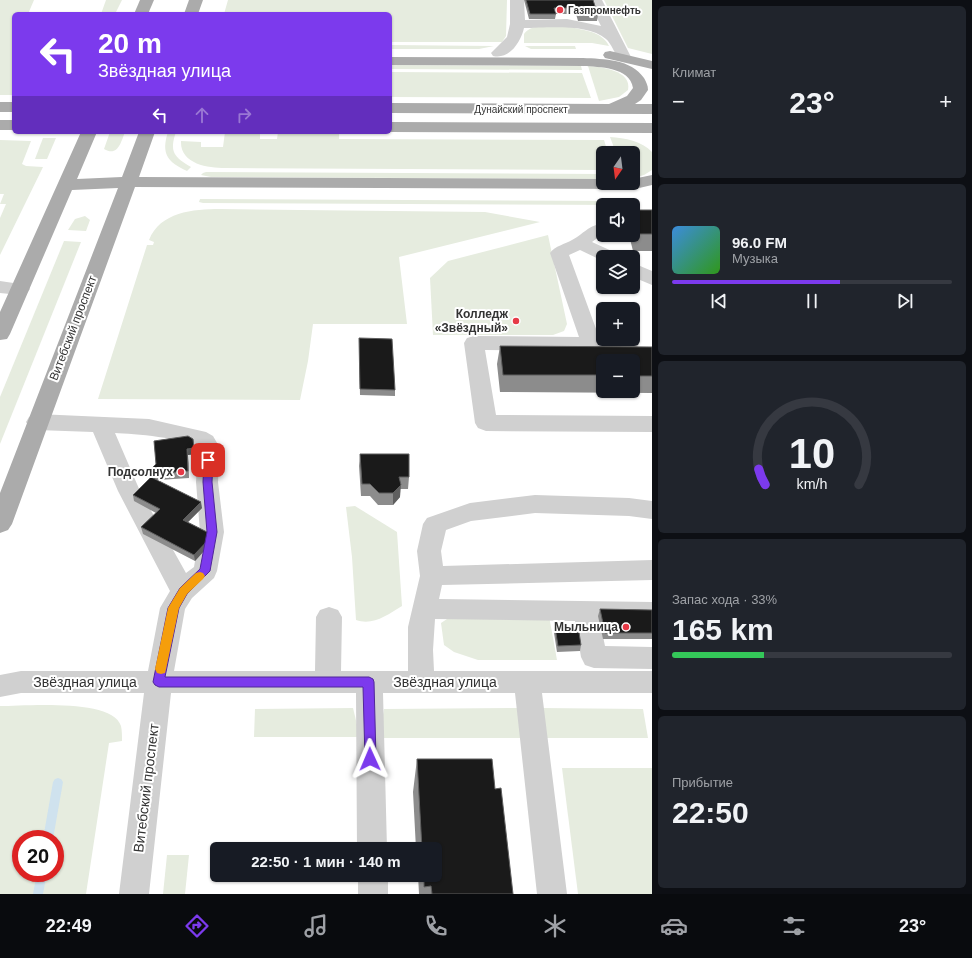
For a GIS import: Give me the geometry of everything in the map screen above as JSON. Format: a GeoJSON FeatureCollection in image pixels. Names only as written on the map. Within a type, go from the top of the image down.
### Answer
{"type":"FeatureCollection","features":[{"type":"Feature","properties":{"kind":"main road"},"geometry":{"type":"LineString","coordinates":[[142,12],[147,0]]}},
{"type":"Feature","properties":{"kind":"main road"},"geometry":{"type":"LineString","coordinates":[[192,12],[196,0]]}},
{"type":"Feature","properties":{"kind":"main road"},"geometry":{"type":"LineString","coordinates":[[392,53],[598,54],[624,57],[652,65]]}},
{"type":"Feature","properties":{"kind":"main road"},"geometry":{"type":"LineString","coordinates":[[392,61],[583,62],[608,64],[628,72],[635,77],[640,86],[640,92],[634,98],[611,109]]}},
{"type":"Feature","properties":{"kind":"main road"},"geometry":{"type":"LineString","coordinates":[[0,107],[12,107]]}},
{"type":"Feature","properties":{"kind":"main road","name":"Дунайский проспект"},"geometry":{"type":"LineString","coordinates":[[392,108],[652,109]]}},
{"type":"Feature","properties":{"kind":"main road"},"geometry":{"type":"LineString","coordinates":[[0,125],[12,126]]}},
{"type":"Feature","properties":{"kind":"main road","name":"Дунайский проспект"},"geometry":{"type":"LineString","coordinates":[[392,127],[652,128]]}},
{"type":"Feature","properties":{"kind":"main road"},"geometry":{"type":"LineString","coordinates":[[604,128],[652,144]]}},
{"type":"Feature","properties":{"kind":"main road"},"geometry":{"type":"LineString","coordinates":[[0,334],[88,134]]}},
{"type":"Feature","properties":{"kind":"main road","name":"Витебский проспект"},"geometry":{"type":"LineString","coordinates":[[0,524],[146,134]]}},
{"type":"Feature","properties":{"kind":"main road"},"geometry":{"type":"LineString","coordinates":[[126,187],[635,184],[652,180]]}},
{"type":"Feature","properties":{"kind":"main road"},"geometry":{"type":"LineString","coordinates":[[65,185],[609,195],[652,194]]}},
{"type":"Feature","properties":{"kind":"street"},"geometry":{"type":"LineString","coordinates":[[498,53],[507,49],[512,44],[518,24],[517,0]]}},
{"type":"Feature","properties":{"kind":"street"},"geometry":{"type":"LineString","coordinates":[[595,0],[624,57]]}},
{"type":"Feature","properties":{"kind":"street"},"geometry":{"type":"LineString","coordinates":[[518,24],[575,24],[595,28],[612,36]]}},
{"type":"Feature","properties":{"kind":"street"},"geometry":{"type":"LineString","coordinates":[[591,343],[559,252],[580,243],[596,231]]}},
{"type":"Feature","properties":{"kind":"street"},"geometry":{"type":"LineString","coordinates":[[580,243],[596,250]]}},
{"type":"Feature","properties":{"kind":"street"},"geometry":{"type":"LineString","coordinates":[[640,273],[652,279]]}},
{"type":"Feature","properties":{"kind":"street"},"geometry":{"type":"LineString","coordinates":[[0,287],[20,289]]}},
{"type":"Feature","properties":{"kind":"street"},"geometry":{"type":"LineString","coordinates":[[596,343],[474,343],[486,423],[652,424]]}},
{"type":"Feature","properties":{"kind":"street"},"geometry":{"type":"LineString","coordinates":[[37,422],[101,424],[156,429],[198,438],[205,442],[208,448],[208,482],[212,532],[205,571],[183,591],[129,491],[101,424]]}},
{"type":"Feature","properties":{"kind":"street"},"geometry":{"type":"LineString","coordinates":[[422,682],[420,642],[421,627],[432,576],[429,551],[435,524],[470,512],[534,504],[629,507],[652,510]]}},
{"type":"Feature","properties":{"kind":"street"},"geometry":{"type":"LineString","coordinates":[[432,576],[652,570]]}},
{"type":"Feature","properties":{"kind":"street","name":"Витебский проспект"},"geometry":{"type":"LineString","coordinates":[[134,894],[159,682],[174,608],[183,591]]}},
{"type":"Feature","properties":{"kind":"street"},"geometry":{"type":"LineString","coordinates":[[425,609],[623,641],[652,612]]}},
{"type":"Feature","properties":{"kind":"street"},"geometry":{"type":"LineString","coordinates":[[328,682],[329,617]]}},
{"type":"Feature","properties":{"kind":"street","name":"Звёздная улица"},"geometry":{"type":"LineString","coordinates":[[7,680],[159,682],[526,682],[623,641]]}},
{"type":"Feature","properties":{"kind":"street"},"geometry":{"type":"LineString","coordinates":[[369,682],[372,842]]}},
{"type":"Feature","properties":{"kind":"street"},"geometry":{"type":"LineString","coordinates":[[526,682],[552,894]]}},
{"type":"Feature","properties":{"kind":"street"},"geometry":{"type":"LineString","coordinates":[[373,882],[373,894]]}},
{"type":"Feature","properties":{"kind":"shaded area"},"geometry":{"type":"Polygon","coordinates":[[[0,0],[34,0],[29,12],[12,12],[12,95],[0,95],[0,0]]]}},
{"type":"Feature","properties":{"kind":"shaded area"},"geometry":{"type":"Polygon","coordinates":[[[106,0],[122,0],[116,12],[102,12],[106,0]]]}},
{"type":"Feature","properties":{"kind":"shaded area"},"geometry":{"type":"Polygon","coordinates":[[[228,0],[507,0],[506,36],[502,42],[392,42],[392,12],[225,12],[228,0]]]}},
{"type":"Feature","properties":{"kind":"shaded area"},"geometry":{"type":"Polygon","coordinates":[[[604,0],[652,0],[652,54],[628,48],[604,0]]]}},
{"type":"Feature","properties":{"kind":"shaded area"},"geometry":{"type":"Polygon","coordinates":[[[545,26],[569,27],[586,30],[597,34],[606,41],[609,46],[592,43],[524,43],[524,34],[533,28],[545,26]]]}},
{"type":"Feature","properties":{"kind":"shaded area"},"geometry":{"type":"Polygon","coordinates":[[[392,45],[494,46],[479,49],[392,49],[392,45]]]}},
{"type":"Feature","properties":{"kind":"shaded area"},"geometry":{"type":"Polygon","coordinates":[[[525,46],[575,46],[576,49],[531,49],[525,46]]]}},
{"type":"Feature","properties":{"kind":"shaded area"},"geometry":{"type":"Polygon","coordinates":[[[392,65],[581,66],[582,70],[392,69],[392,65]]]}},
{"type":"Feature","properties":{"kind":"shaded area"},"geometry":{"type":"Polygon","coordinates":[[[588,66],[600,67],[621,74],[628,83],[628,90],[619,97],[599,101],[588,66]]]}},
{"type":"Feature","properties":{"kind":"shaded area"},"geometry":{"type":"Polygon","coordinates":[[[392,72],[582,73],[591,98],[392,97],[392,72]]]}},
{"type":"Feature","properties":{"kind":"shaded area"},"geometry":{"type":"Polygon","coordinates":[[[109,134],[124,134],[116,150],[109,151],[104,149],[109,134]]]}},
{"type":"Feature","properties":{"kind":"shaded area"},"geometry":{"type":"Polygon","coordinates":[[[167,134],[175,134],[173,144],[174,153],[180,160],[191,167],[187,171],[180,168],[167,156],[165,146],[167,134]]]}},
{"type":"Feature","properties":{"kind":"shaded area"},"geometry":{"type":"Polygon","coordinates":[[[225,134],[260,134],[260,139],[277,139],[278,134],[339,134],[339,139],[604,140],[606,146],[596,146],[596,170],[225,168],[203,166],[190,160],[182,149],[181,141],[201,142],[201,147],[223,147],[225,134]]]}},
{"type":"Feature","properties":{"kind":"shaded area"},"geometry":{"type":"Polygon","coordinates":[[[610,137],[633,141],[648,148],[652,152],[652,170],[640,176],[640,146],[613,146],[610,137]]]}},
{"type":"Feature","properties":{"kind":"shaded area"},"geometry":{"type":"Polygon","coordinates":[[[43,138],[56,138],[47,159],[35,159],[43,138]]]}},
{"type":"Feature","properties":{"kind":"shaded area"},"geometry":{"type":"Polygon","coordinates":[[[0,140],[31,141],[22,164],[26,166],[43,167],[0,255],[0,218],[6,204],[0,204],[4,194],[0,194],[0,140]]]}},
{"type":"Feature","properties":{"kind":"shaded area"},"geometry":{"type":"Polygon","coordinates":[[[203,173],[596,174],[596,179],[211,177],[201,175],[203,173]]]}},
{"type":"Feature","properties":{"kind":"shaded area"},"geometry":{"type":"Polygon","coordinates":[[[200,199],[596,201],[596,205],[203,203],[199,202],[200,199]]]}},
{"type":"Feature","properties":{"kind":"shaded area"},"geometry":{"type":"Polygon","coordinates":[[[220,209],[485,212],[540,222],[399,257],[407,324],[313,324],[308,361],[300,400],[98,399],[147,245],[153,245],[154,242],[149,240],[154,231],[161,223],[178,214],[189,211],[220,209]]]}},
{"type":"Feature","properties":{"kind":"shaded area"},"geometry":{"type":"Polygon","coordinates":[[[85,216],[90,220],[86,231],[68,230],[75,219],[85,216]]]}},
{"type":"Feature","properties":{"kind":"shaded area"},"geometry":{"type":"Polygon","coordinates":[[[548,235],[567,324],[564,331],[553,335],[433,335],[430,278],[448,261],[548,235]]]}},
{"type":"Feature","properties":{"kind":"shaded area"},"geometry":{"type":"Polygon","coordinates":[[[64,241],[81,242],[0,444],[0,397],[64,241]]]}},
{"type":"Feature","properties":{"kind":"shaded area"},"geometry":{"type":"Polygon","coordinates":[[[355,506],[397,532],[402,606],[380,619],[368,622],[356,620],[352,557],[346,507],[355,506]]]}},
{"type":"Feature","properties":{"kind":"shaded area"},"geometry":{"type":"Polygon","coordinates":[[[549,616],[557,660],[478,660],[454,652],[444,645],[441,623],[450,617],[549,616]]]}},
{"type":"Feature","properties":{"kind":"shaded area"},"geometry":{"type":"Polygon","coordinates":[[[47,705],[86,707],[102,711],[114,717],[121,726],[122,741],[109,743],[86,894],[0,894],[0,706],[47,705]]]}},
{"type":"Feature","properties":{"kind":"shaded area"},"geometry":{"type":"Polygon","coordinates":[[[353,708],[360,737],[254,737],[255,709],[353,708]]]}},
{"type":"Feature","properties":{"kind":"shaded area"},"geometry":{"type":"Polygon","coordinates":[[[517,708],[525,738],[379,738],[384,709],[517,708]]]}},
{"type":"Feature","properties":{"kind":"shaded area"},"geometry":{"type":"Polygon","coordinates":[[[541,708],[643,709],[648,738],[540,738],[541,708]]]}},
{"type":"Feature","properties":{"kind":"shaded area"},"geometry":{"type":"Polygon","coordinates":[[[562,768],[652,768],[652,894],[578,894],[562,768]]]}},
{"type":"Feature","properties":{"kind":"shaded area"},"geometry":{"type":"Polygon","coordinates":[[[167,855],[189,855],[185,894],[163,894],[167,855]]]}},
{"type":"Feature","properties":{"kind":"building","name":"Газпромнефть"},"geometry":{"type":"Polygon","coordinates":[[[526,0],[593,0],[598,15],[579,15],[577,8],[554,8],[556,14],[530,14],[526,0]]]}},
{"type":"Feature","properties":{"kind":"building"},"geometry":{"type":"Polygon","coordinates":[[[640,210],[652,210],[652,234],[640,234],[640,210]]]}},
{"type":"Feature","properties":{"kind":"building"},"geometry":{"type":"Polygon","coordinates":[[[359,338],[392,339],[395,390],[360,389],[359,338]]]}},
{"type":"Feature","properties":{"kind":"building"},"geometry":{"type":"Polygon","coordinates":[[[500,346],[652,347],[652,376],[640,376],[640,354],[596,354],[596,375],[503,375],[500,346]]]}},
{"type":"Feature","properties":{"kind":"building"},"geometry":{"type":"Polygon","coordinates":[[[188,436],[193,439],[194,448],[187,449],[188,471],[153,474],[151,469],[156,464],[154,441],[188,436]]]}},
{"type":"Feature","properties":{"kind":"building"},"geometry":{"type":"Polygon","coordinates":[[[360,454],[409,454],[409,477],[399,477],[401,485],[393,493],[379,493],[370,484],[362,484],[360,454]]]}},
{"type":"Feature","properties":{"kind":"building"},"geometry":{"type":"Polygon","coordinates":[[[151,477],[201,502],[183,520],[213,535],[194,555],[141,527],[160,509],[133,495],[151,477]]]}},
{"type":"Feature","properties":{"kind":"building","name":"Мыльница"},"geometry":{"type":"Polygon","coordinates":[[[600,609],[652,610],[652,633],[605,633],[600,609]]]}},
{"type":"Feature","properties":{"kind":"building"},"geometry":{"type":"Polygon","coordinates":[[[578,626],[581,645],[558,646],[555,627],[578,626]]]}},
{"type":"Feature","properties":{"kind":"building"},"geometry":{"type":"Polygon","coordinates":[[[417,759],[492,759],[495,789],[501,788],[513,894],[432,894],[431,886],[424,887],[424,882],[442,882],[442,842],[422,842],[417,759]]]}},
{"type":"Feature","properties":{"kind":"waterway"},"geometry":{"type":"LineString","coordinates":[[50,830],[58,782]]}},
{"type":"Feature","properties":{"kind":"waterway"},"geometry":{"type":"LineString","coordinates":[[38,894],[40,882]]}},
{"type":"Feature","properties":{"kind":"slow traffic"},"geometry":{"type":"LineString","coordinates":[[161,669],[166,639],[174,608],[183,591],[200,576]]}},
{"type":"Feature","properties":{"kind":"place","name":"Газпромнефть"},"geometry":{"type":"Point","coordinates":[560,10]}},
{"type":"Feature","properties":{"kind":"place","name":"Колледж «Звёздный»"},"geometry":{"type":"Point","coordinates":[516,321]}},
{"type":"Feature","properties":{"kind":"place","name":"Подсолнух"},"geometry":{"type":"Point","coordinates":[181,472]}},
{"type":"Feature","properties":{"kind":"place","name":"Мыльница"},"geometry":{"type":"Point","coordinates":[626,627]}},
{"type":"Feature","properties":{"kind":"route"},"geometry":{"type":"LineString","coordinates":[[208,460],[208,482],[212,532],[205,571],[183,591],[174,608],[166,639],[159,682],[369,682],[370,759]]}}]}
